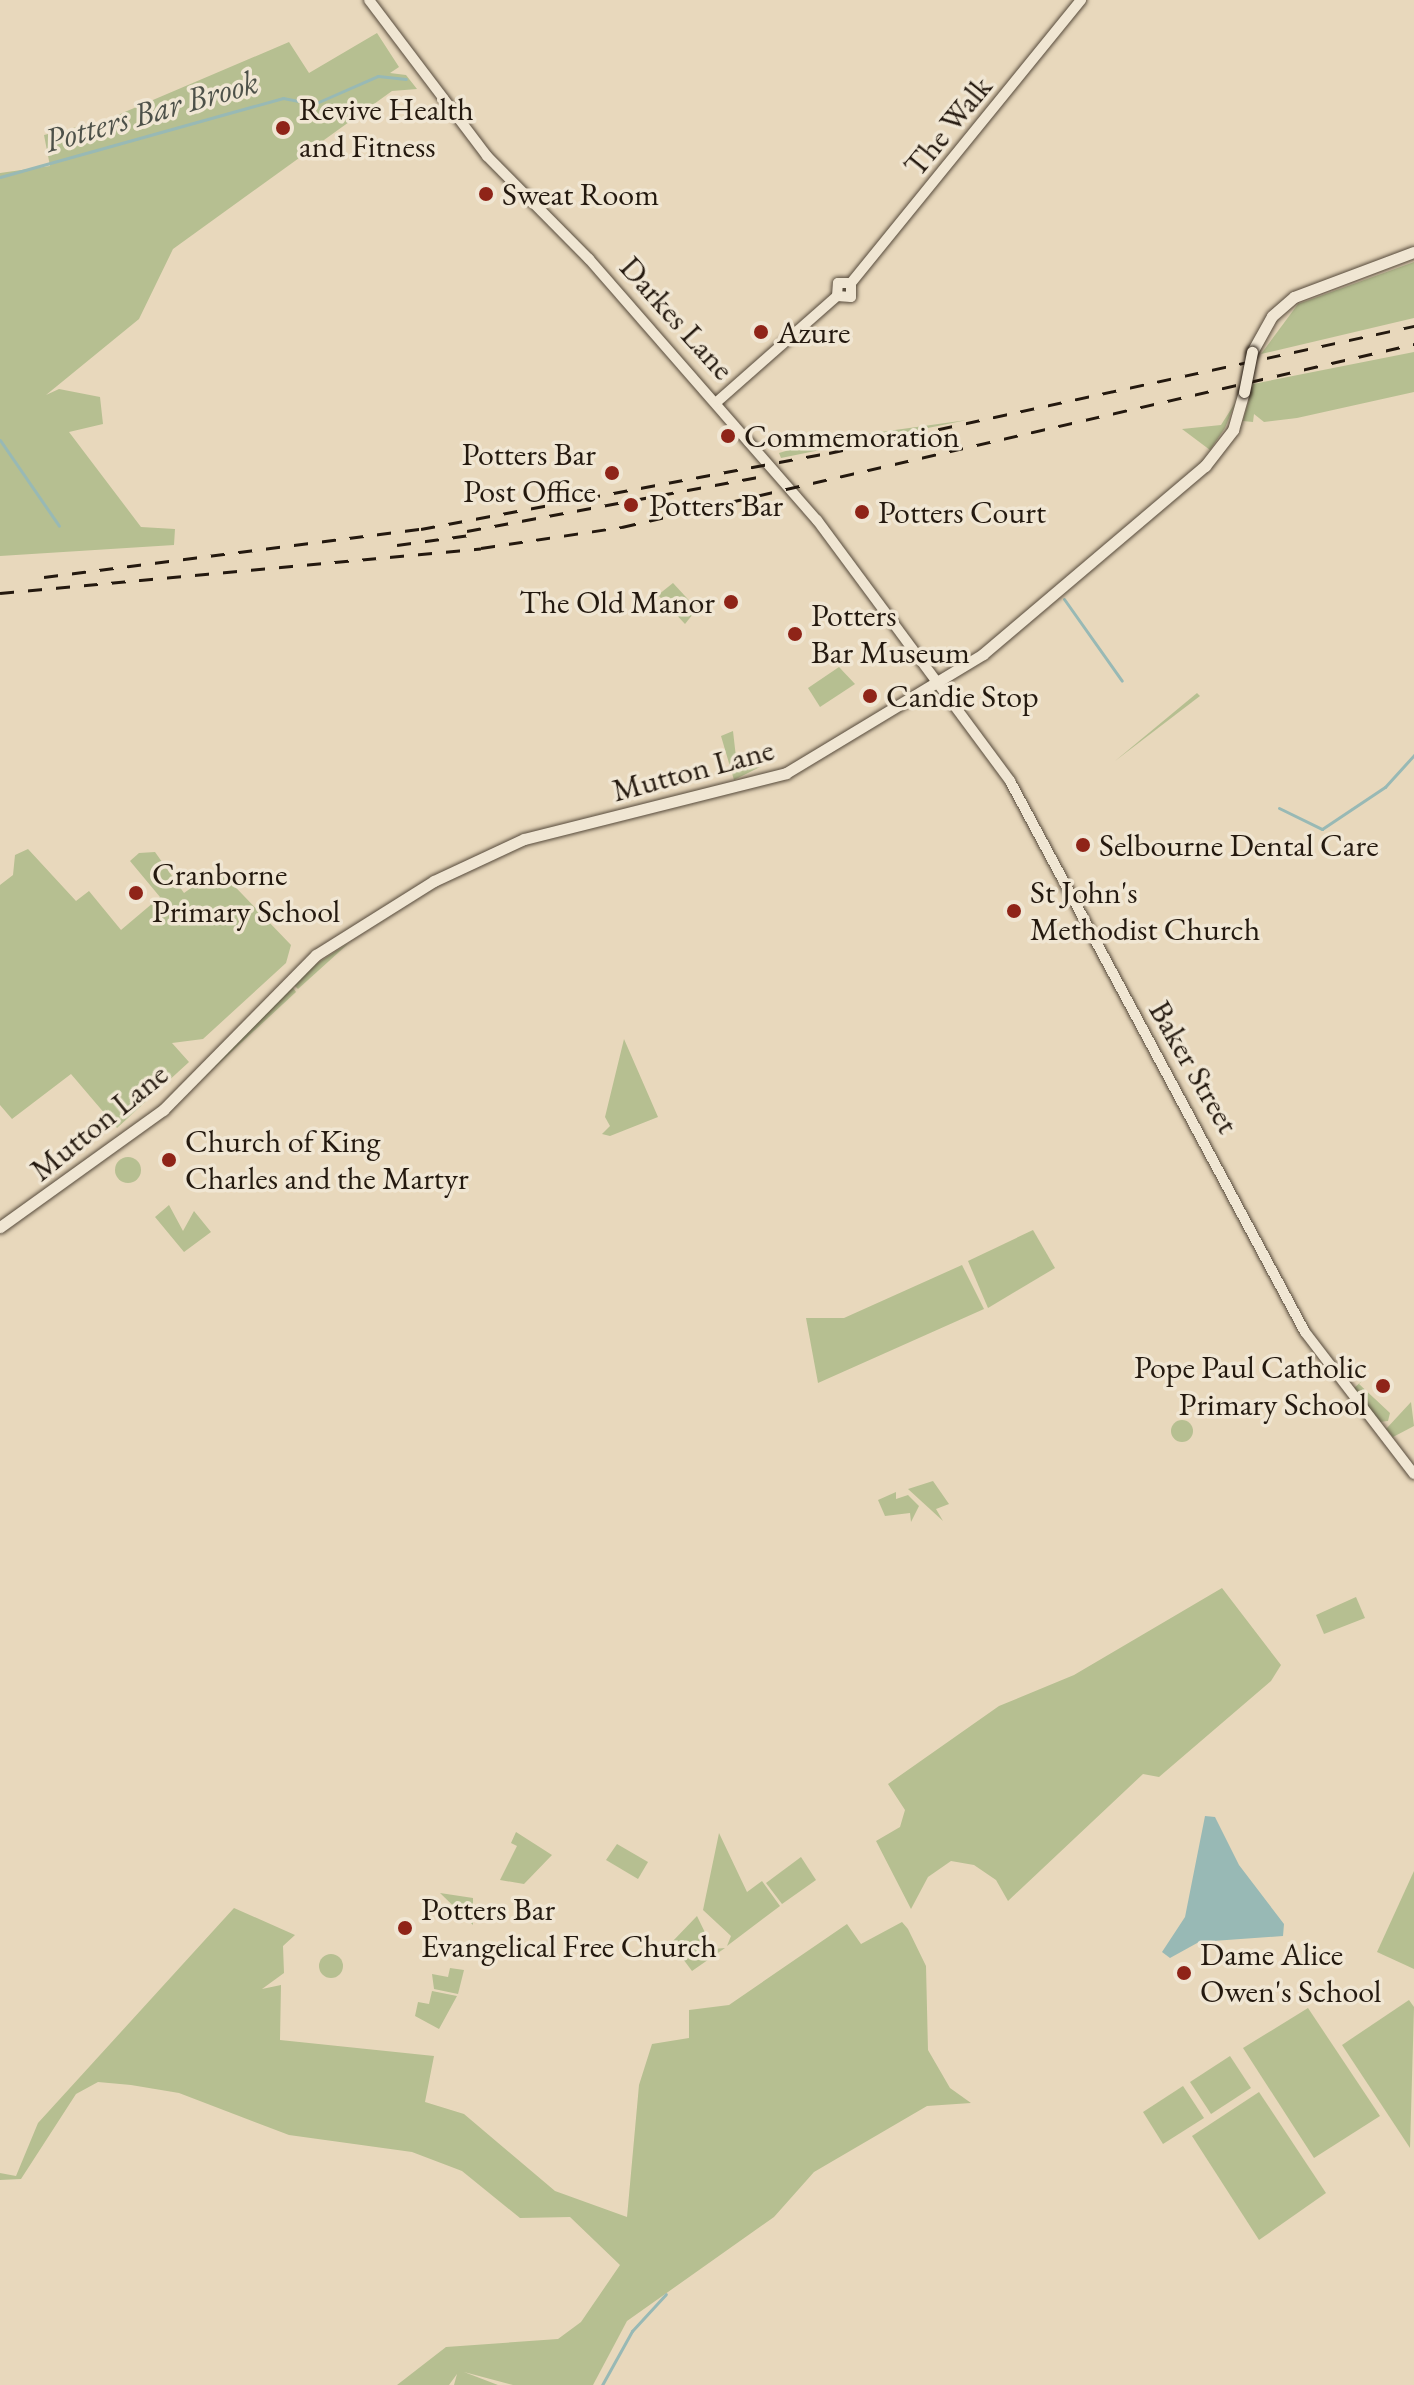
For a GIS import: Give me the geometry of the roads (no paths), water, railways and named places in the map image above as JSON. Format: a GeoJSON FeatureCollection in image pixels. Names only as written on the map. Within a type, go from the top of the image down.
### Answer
{"type":"FeatureCollection","features":[{"type":"Feature","properties":{"kind":"main road","name":"Mutton Lane"},"geometry":{"type":"LineString","coordinates":[[0,1227],[163,1110],[316,955],[448,873],[524,839],[786,773],[936,680],[1037,612],[1205,466],[1233,430],[1252,352],[1272,316],[1294,297],[1414,252]]}},
{"type":"Feature","properties":{"kind":"street","name":"Darkes Lane"},"geometry":{"type":"LineString","coordinates":[[369,0],[487,156],[718,401],[936,680]]}},
{"type":"Feature","properties":{"kind":"street","name":"The Walk"},"geometry":{"type":"LineString","coordinates":[[718,401],[837,296],[838,283],[851,283],[1081,0]]}},
{"type":"Feature","properties":{"kind":"street","name":"Baker Street"},"geometry":{"type":"LineString","coordinates":[[936,680],[1035,824],[1305,1332],[1414,1474]]}},
{"type":"Feature","properties":{"kind":"water"},"geometry":{"type":"Polygon","coordinates":[[[1205,1816],[1215,1817],[1239,1865],[1284,1924],[1283,1936],[1199,1942],[1170,1958],[1162,1952],[1185,1917],[1205,1816]]]}},
{"type":"Feature","properties":{"kind":"waterway","name":"Potters Bar Brook"},"geometry":{"type":"LineString","coordinates":[[0,177],[283,98],[314,104],[378,76],[406,79]]}},
{"type":"Feature","properties":{"kind":"waterway"},"geometry":{"type":"LineString","coordinates":[[0,440],[59,526]]}},
{"type":"Feature","properties":{"kind":"waterway","name":"Potters Bar Brook"},"geometry":{"type":"LineString","coordinates":[[1064,599],[1122,681]]}},
{"type":"Feature","properties":{"kind":"waterway","name":"Potters Bar Brook"},"geometry":{"type":"LineString","coordinates":[[1279,808],[1322,829],[1385,787],[1414,755]]}},
{"type":"Feature","properties":{"kind":"waterway"},"geometry":{"type":"LineString","coordinates":[[602,2385],[632,2331],[666,2294]]}},
{"type":"Feature","properties":{"kind":"railway"},"geometry":{"type":"LineString","coordinates":[[44,577],[421,529],[829,453],[1414,326]]}},
{"type":"Feature","properties":{"kind":"railway"},"geometry":{"type":"LineString","coordinates":[[0,593],[481,548],[622,527],[1414,344]]}},
{"type":"Feature","properties":{"kind":"railway"},"geometry":{"type":"LineString","coordinates":[[467,531],[758,477]]}},
{"type":"Feature","properties":{"kind":"railway"},"geometry":{"type":"LineString","coordinates":[[397,545],[477,534]]}},
{"type":"Feature","properties":{"kind":"place","name":"Revive Health and Fitness"},"geometry":{"type":"Point","coordinates":[283,128]}},
{"type":"Feature","properties":{"kind":"place","name":"Sweat Room"},"geometry":{"type":"Point","coordinates":[486,194]}},
{"type":"Feature","properties":{"kind":"place","name":"Azure"},"geometry":{"type":"Point","coordinates":[761,332]}},
{"type":"Feature","properties":{"kind":"place","name":"Commemoration"},"geometry":{"type":"Point","coordinates":[728,436]}},
{"type":"Feature","properties":{"kind":"place","name":"Potters Bar Post Office"},"geometry":{"type":"Point","coordinates":[612,473]}},
{"type":"Feature","properties":{"kind":"place","name":"Potters Bar"},"geometry":{"type":"Point","coordinates":[631,505]}},
{"type":"Feature","properties":{"kind":"place","name":"Potters Court"},"geometry":{"type":"Point","coordinates":[862,512]}},
{"type":"Feature","properties":{"kind":"place","name":"The Old Manor"},"geometry":{"type":"Point","coordinates":[731,602]}},
{"type":"Feature","properties":{"kind":"place","name":"Potters Bar Museum"},"geometry":{"type":"Point","coordinates":[795,634]}},
{"type":"Feature","properties":{"kind":"place","name":"Candie Stop"},"geometry":{"type":"Point","coordinates":[870,696]}},
{"type":"Feature","properties":{"kind":"place","name":"Selbourne Dental Care"},"geometry":{"type":"Point","coordinates":[1083,845]}},
{"type":"Feature","properties":{"kind":"place","name":"Cranborne Primary School"},"geometry":{"type":"Point","coordinates":[136,893]}},
{"type":"Feature","properties":{"kind":"place","name":"St John's Methodist Church"},"geometry":{"type":"Point","coordinates":[1014,911]}},
{"type":"Feature","properties":{"kind":"place","name":"Church of King Charles and the Martyr"},"geometry":{"type":"Point","coordinates":[169,1160]}},
{"type":"Feature","properties":{"kind":"place","name":"Pope Paul Catholic Primary School"},"geometry":{"type":"Point","coordinates":[1383,1386]}},
{"type":"Feature","properties":{"kind":"place","name":"Potters Bar Evangelical Free Church"},"geometry":{"type":"Point","coordinates":[405,1928]}},
{"type":"Feature","properties":{"kind":"place","name":"Dame Alice Owen's School"},"geometry":{"type":"Point","coordinates":[1184,1973]}}]}
